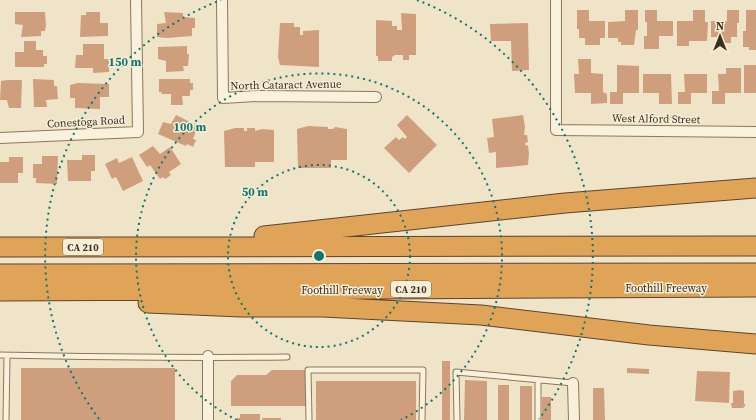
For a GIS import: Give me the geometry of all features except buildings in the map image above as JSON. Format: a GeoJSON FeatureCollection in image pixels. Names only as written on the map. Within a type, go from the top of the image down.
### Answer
{"type":"FeatureCollection","features":[{"type":"Feature","properties":{"kind":"highway"},"geometry":{"type":"LineString","coordinates":[[166,247],[565,203],[756,188]]}},
{"type":"Feature","properties":{"kind":"highway","name":"CA 210"},"geometry":{"type":"LineString","coordinates":[[0,247],[756,246]]}},
{"type":"Feature","properties":{"kind":"highway"},"geometry":{"type":"LineString","coordinates":[[0,263],[756,263]]}},
{"type":"Feature","properties":{"kind":"highway"},"geometry":{"type":"LineString","coordinates":[[0,274],[756,272]]}},
{"type":"Feature","properties":{"kind":"highway","name":"Foothill Freeway"},"geometry":{"type":"LineString","coordinates":[[0,291],[84,292],[756,287]]}},
{"type":"Feature","properties":{"kind":"highway"},"geometry":{"type":"LineString","coordinates":[[84,292],[146,303],[241,307],[322,306],[481,315],[649,335],[756,344]]}},
{"type":"Feature","properties":{"kind":"street","name":"Conestoga Road"},"geometry":{"type":"LineString","coordinates":[[0,138],[138,132],[136,0]]}},
{"type":"Feature","properties":{"kind":"street","name":"North Cataract Avenue"},"geometry":{"type":"LineString","coordinates":[[222,0],[223,98],[258,96],[376,97]]}},
{"type":"Feature","properties":{"kind":"street","name":"West Alford Street"},"geometry":{"type":"LineString","coordinates":[[556,0],[556,130],[756,132]]}},
{"type":"Feature","properties":{"kind":"street"},"geometry":{"type":"LineString","coordinates":[[208,356],[208,420]]}},
{"type":"Feature","properties":{"kind":"street"},"geometry":{"type":"LineString","coordinates":[[573,384],[574,420]]}},
{"type":"Feature","properties":{"kind":"lane"},"geometry":{"type":"LineString","coordinates":[[0,355],[166,358],[208,356],[287,356]]}},
{"type":"Feature","properties":{"kind":"lane"},"geometry":{"type":"LineString","coordinates":[[6,356],[6,420]]}},
{"type":"Feature","properties":{"kind":"lane"},"geometry":{"type":"LineString","coordinates":[[309,420],[308,370],[423,370],[422,420]]}},
{"type":"Feature","properties":{"kind":"lane"},"geometry":{"type":"LineString","coordinates":[[456,420],[456,372],[573,384]]}},
{"type":"Feature","properties":{"kind":"lane"},"geometry":{"type":"LineString","coordinates":[[538,380],[538,420]]}}]}
